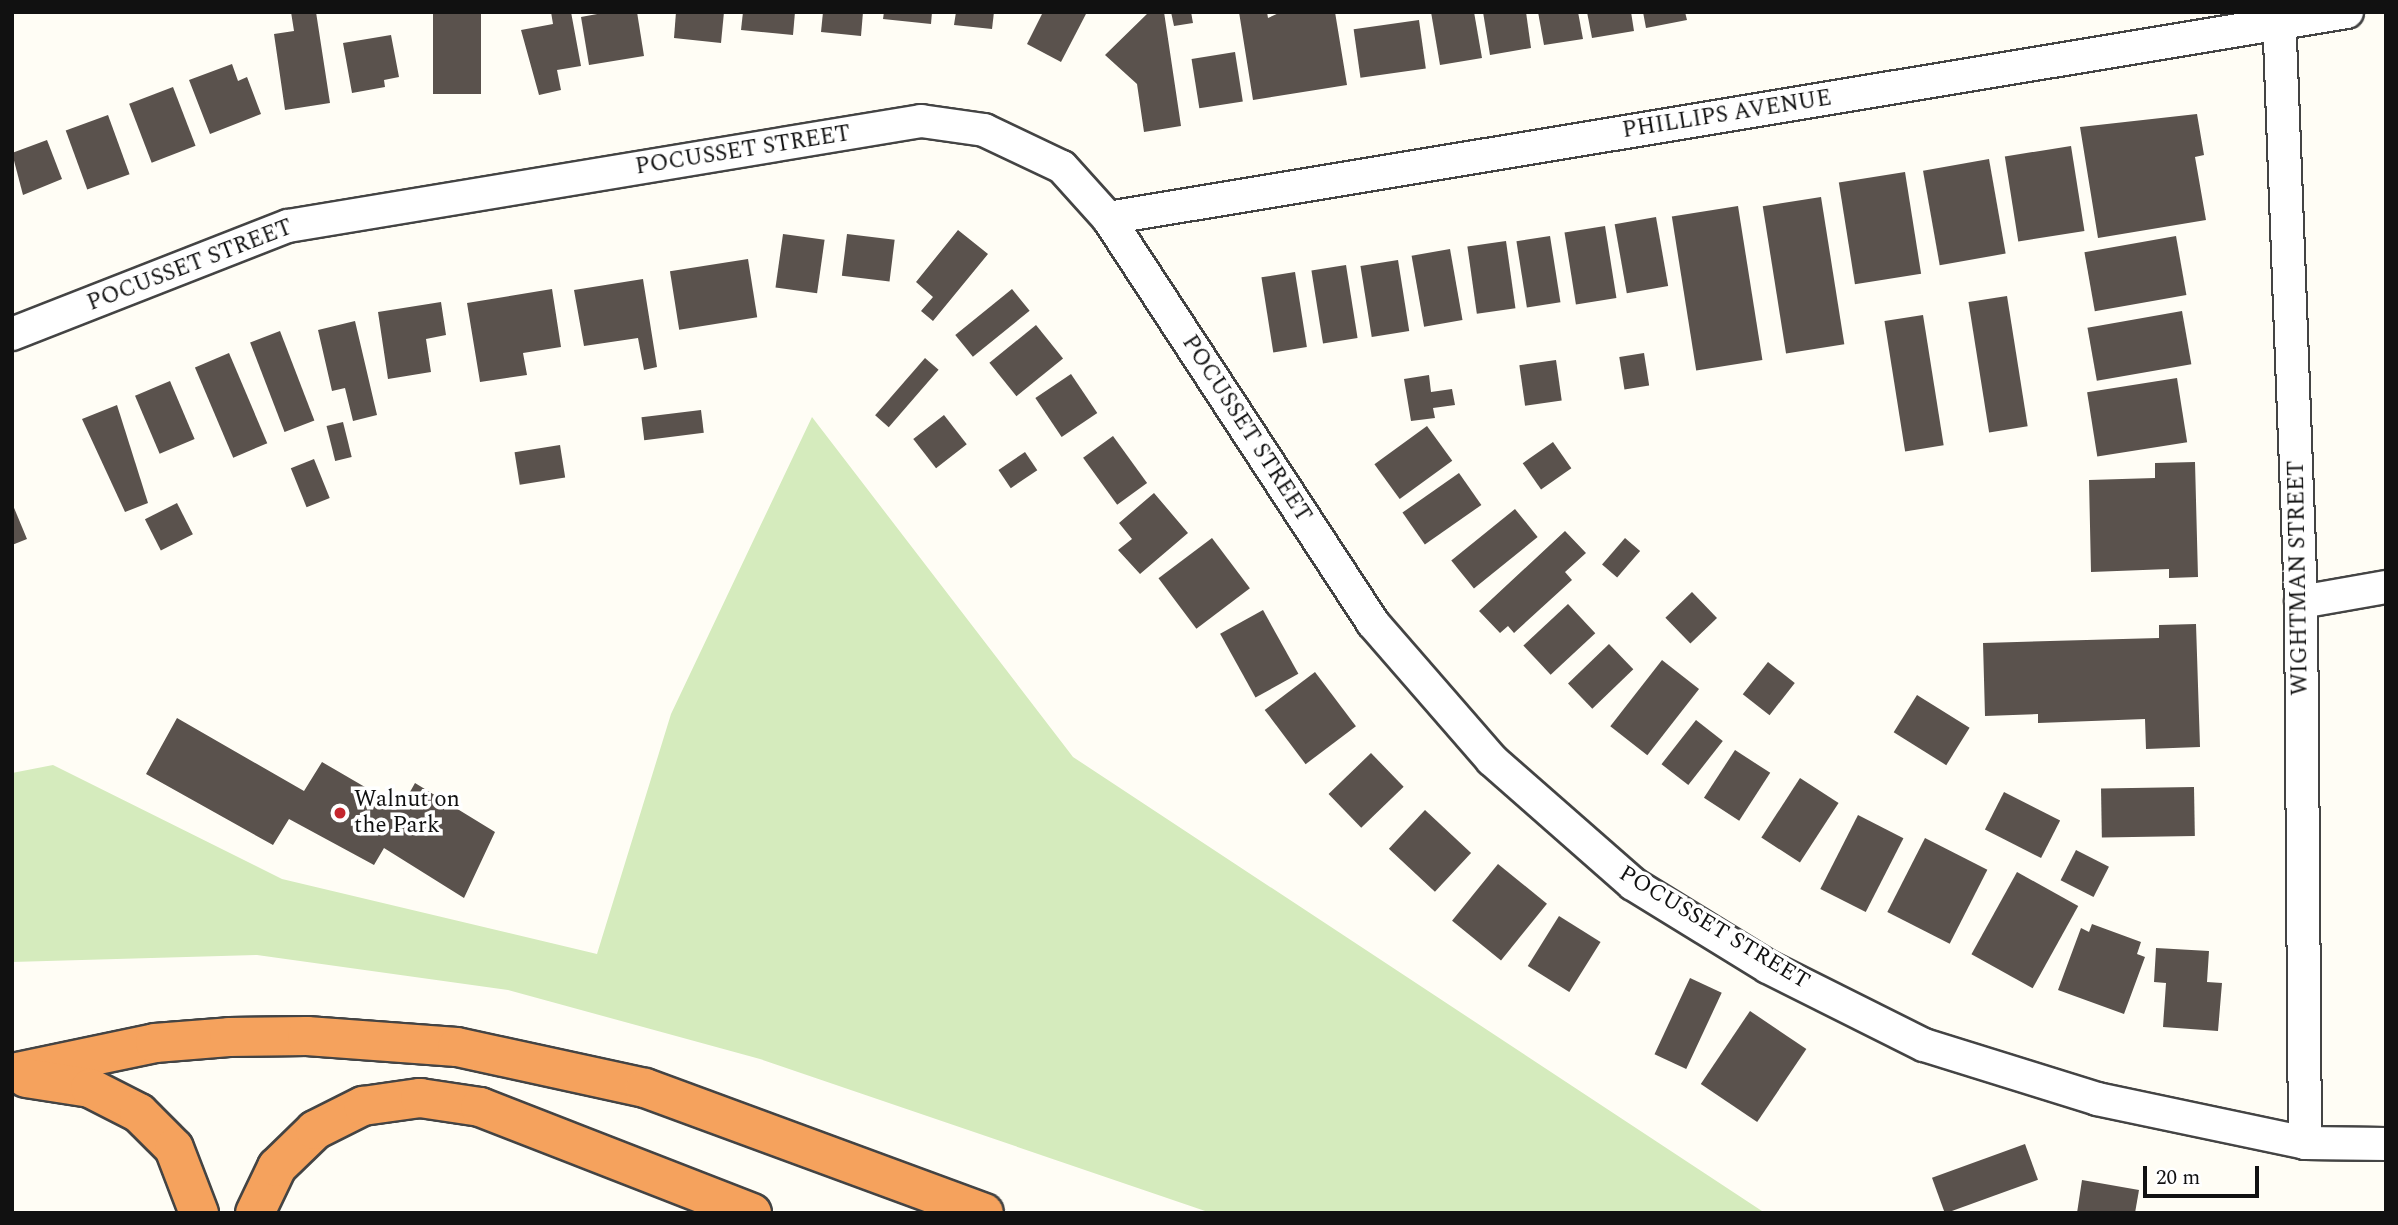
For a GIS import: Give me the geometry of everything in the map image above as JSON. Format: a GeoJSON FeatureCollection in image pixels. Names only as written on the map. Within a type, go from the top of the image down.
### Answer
{"type":"FeatureCollection","features":[{"type":"Feature","properties":{"kind":"highway"},"geometry":{"type":"LineString","coordinates":[[12,1075],[155,1043],[229,1037],[320,1036],[457,1047],[645,1088],[984,1213]]}},
{"type":"Feature","properties":{"kind":"highway"},"geometry":{"type":"LineString","coordinates":[[12,1075],[90,1087],[139,1113],[174,1148],[199,1213]]}},
{"type":"Feature","properties":{"kind":"highway"},"geometry":{"type":"LineString","coordinates":[[255,1213],[277,1167],[315,1130],[363,1106],[420,1098],[480,1107],[752,1213]]}},
{"type":"Feature","properties":{"kind":"street","name":"PHILLIPS AVENUE"},"geometry":{"type":"LineString","coordinates":[[1108,218],[2279,18],[2347,12]]}},
{"type":"Feature","properties":{"kind":"street","name":"WIGHTMAN STREET"},"geometry":{"type":"LineString","coordinates":[[2279,18],[2301,602],[2305,1143]]}},
{"type":"Feature","properties":{"kind":"street","name":"POCUSSET STREET"},"geometry":{"type":"LineString","coordinates":[[12,334],[288,226],[921,121],[984,130],[1062,167],[1108,218],[1373,623],[1492,760],[1633,884],[1768,967],[1924,1045],[2097,1099],[2305,1143],[2386,1144]]}},
{"type":"Feature","properties":{"kind":"street"},"geometry":{"type":"LineString","coordinates":[[2301,602],[2386,587]]}},
{"type":"Feature","properties":{"kind":"green space"},"geometry":{"type":"Polygon","coordinates":[[[812,417],[1073,757],[1765,1213],[1211,1213],[760,1059],[508,990],[257,955],[12,962],[12,773],[53,765],[282,879],[597,954],[671,714],[812,417]]]}},
{"type":"Feature","properties":{"kind":"building"},"geometry":{"type":"Polygon","coordinates":[[[291,12],[316,12],[330,103],[285,110],[274,34],[294,31],[291,12]]]}},
{"type":"Feature","properties":{"kind":"building"},"geometry":{"type":"Polygon","coordinates":[[[433,12],[481,12],[481,94],[433,94],[433,12]]]}},
{"type":"Feature","properties":{"kind":"building"},"geometry":{"type":"Polygon","coordinates":[[[551,12],[571,12],[581,66],[557,70],[561,90],[539,95],[521,30],[553,24],[551,12]]]}},
{"type":"Feature","properties":{"kind":"building"},"geometry":{"type":"Polygon","coordinates":[[[608,12],[637,12],[644,56],[589,65],[581,17],[608,12]]]}},
{"type":"Feature","properties":{"kind":"building"},"geometry":{"type":"Polygon","coordinates":[[[676,12],[724,12],[721,43],[674,38],[676,12]]]}},
{"type":"Feature","properties":{"kind":"building"},"geometry":{"type":"Polygon","coordinates":[[[743,12],[795,12],[793,35],[741,30],[743,12]]]}},
{"type":"Feature","properties":{"kind":"building"},"geometry":{"type":"Polygon","coordinates":[[[823,12],[863,12],[861,36],[821,32],[823,12]]]}},
{"type":"Feature","properties":{"kind":"building"},"geometry":{"type":"Polygon","coordinates":[[[884,12],[932,12],[931,24],[883,19],[884,12]]]}},
{"type":"Feature","properties":{"kind":"building"},"geometry":{"type":"Polygon","coordinates":[[[956,12],[994,12],[992,29],[954,25],[956,12]]]}},
{"type":"Feature","properties":{"kind":"building"},"geometry":{"type":"Polygon","coordinates":[[[1043,12],[1087,12],[1061,62],[1027,44],[1043,12]]]}},
{"type":"Feature","properties":{"kind":"building"},"geometry":{"type":"Polygon","coordinates":[[[1149,12],[1164,12],[1181,126],[1144,132],[1137,84],[1105,55],[1149,12]]]}},
{"type":"Feature","properties":{"kind":"building"},"geometry":{"type":"Polygon","coordinates":[[[1171,12],[1191,12],[1193,23],[1174,26],[1171,12]]]}},
{"type":"Feature","properties":{"kind":"building"},"geometry":{"type":"Polygon","coordinates":[[[1239,12],[1267,12],[1268,18],[1281,12],[1335,12],[1347,85],[1253,100],[1239,12]]]}},
{"type":"Feature","properties":{"kind":"building"},"geometry":{"type":"Polygon","coordinates":[[[1431,12],[1474,12],[1482,58],[1440,65],[1431,12]]]}},
{"type":"Feature","properties":{"kind":"building"},"geometry":{"type":"Polygon","coordinates":[[[1483,12],[1526,12],[1531,48],[1490,55],[1483,12]]]}},
{"type":"Feature","properties":{"kind":"building"},"geometry":{"type":"Polygon","coordinates":[[[1538,12],[1578,12],[1583,39],[1544,45],[1538,12]]]}},
{"type":"Feature","properties":{"kind":"building"},"geometry":{"type":"Polygon","coordinates":[[[1587,12],[1631,12],[1634,31],[1592,38],[1587,12]]]}},
{"type":"Feature","properties":{"kind":"building"},"geometry":{"type":"Polygon","coordinates":[[[1643,12],[1685,12],[1687,20],[1646,28],[1643,12]]]}},
{"type":"Feature","properties":{"kind":"building"},"geometry":{"type":"Polygon","coordinates":[[[1419,20],[1426,69],[1360,78],[1354,29],[1419,20]]]}},
{"type":"Feature","properties":{"kind":"building"},"geometry":{"type":"Polygon","coordinates":[[[391,35],[399,77],[384,80],[385,87],[352,93],[343,43],[391,35]]]}},
{"type":"Feature","properties":{"kind":"building"},"geometry":{"type":"Polygon","coordinates":[[[1235,52],[1243,101],[1199,108],[1192,59],[1235,52]]]}},
{"type":"Feature","properties":{"kind":"building"},"geometry":{"type":"Polygon","coordinates":[[[232,64],[238,81],[247,77],[261,114],[210,134],[189,80],[232,64]]]}},
{"type":"Feature","properties":{"kind":"building"},"geometry":{"type":"Polygon","coordinates":[[[173,87],[196,146],[152,163],[129,104],[173,87]]]}},
{"type":"Feature","properties":{"kind":"building"},"geometry":{"type":"Polygon","coordinates":[[[2197,114],[2204,155],[2195,157],[2206,220],[2098,238],[2080,127],[2197,114]]]}},
{"type":"Feature","properties":{"kind":"building"},"geometry":{"type":"Polygon","coordinates":[[[108,115],[130,174],[87,190],[66,130],[108,115]]]}},
{"type":"Feature","properties":{"kind":"building"},"geometry":{"type":"Polygon","coordinates":[[[47,140],[62,179],[23,195],[12,153],[47,140]]]}},
{"type":"Feature","properties":{"kind":"building"},"geometry":{"type":"Polygon","coordinates":[[[2071,146],[2084,231],[2018,241],[2005,156],[2071,146]]]}},
{"type":"Feature","properties":{"kind":"building"},"geometry":{"type":"Polygon","coordinates":[[[1989,159],[2006,254],[1940,265],[1923,171],[1989,159]]]}},
{"type":"Feature","properties":{"kind":"building"},"geometry":{"type":"Polygon","coordinates":[[[1905,172],[1921,274],[1855,284],[1839,182],[1905,172]]]}},
{"type":"Feature","properties":{"kind":"building"},"geometry":{"type":"Polygon","coordinates":[[[1821,197],[1844,344],[1786,353],[1763,206],[1821,197]]]}},
{"type":"Feature","properties":{"kind":"building"},"geometry":{"type":"Polygon","coordinates":[[[1738,206],[1762,360],[1696,371],[1672,216],[1738,206]]]}},
{"type":"Feature","properties":{"kind":"building"},"geometry":{"type":"Polygon","coordinates":[[[1656,217],[1668,286],[1627,293],[1615,224],[1656,217]]]}},
{"type":"Feature","properties":{"kind":"building"},"geometry":{"type":"Polygon","coordinates":[[[1605,226],[1616,298],[1576,305],[1565,232],[1605,226]]]}},
{"type":"Feature","properties":{"kind":"building"},"geometry":{"type":"Polygon","coordinates":[[[958,230],[988,254],[933,321],[921,311],[933,297],[916,282],[958,230]]]}},
{"type":"Feature","properties":{"kind":"building"},"geometry":{"type":"Polygon","coordinates":[[[783,234],[825,240],[817,293],[775,287],[783,234]]]}},
{"type":"Feature","properties":{"kind":"building"},"geometry":{"type":"Polygon","coordinates":[[[847,234],[895,240],[890,282],[842,276],[847,234]]]}},
{"type":"Feature","properties":{"kind":"building"},"geometry":{"type":"Polygon","coordinates":[[[1550,236],[1560,302],[1527,307],[1516,241],[1550,236]]]}},
{"type":"Feature","properties":{"kind":"building"},"geometry":{"type":"Polygon","coordinates":[[[2176,236],[2186,295],[2095,311],[2084,252],[2176,236]]]}},
{"type":"Feature","properties":{"kind":"building"},"geometry":{"type":"Polygon","coordinates":[[[1506,241],[1515,308],[1477,314],[1467,246],[1506,241]]]}},
{"type":"Feature","properties":{"kind":"building"},"geometry":{"type":"Polygon","coordinates":[[[1450,249],[1463,320],[1424,327],[1412,256],[1450,249]]]}},
{"type":"Feature","properties":{"kind":"building"},"geometry":{"type":"Polygon","coordinates":[[[748,259],[757,317],[679,330],[670,271],[748,259]]]}},
{"type":"Feature","properties":{"kind":"building"},"geometry":{"type":"Polygon","coordinates":[[[1398,260],[1409,331],[1372,337],[1360,266],[1398,260]]]}},
{"type":"Feature","properties":{"kind":"building"},"geometry":{"type":"Polygon","coordinates":[[[1346,265],[1358,338],[1323,344],[1311,270],[1346,265]]]}},
{"type":"Feature","properties":{"kind":"building"},"geometry":{"type":"Polygon","coordinates":[[[1295,272],[1307,347],[1273,352],[1261,277],[1295,272]]]}},
{"type":"Feature","properties":{"kind":"building"},"geometry":{"type":"Polygon","coordinates":[[[643,279],[657,367],[644,370],[638,338],[584,346],[574,290],[643,279]]]}},
{"type":"Feature","properties":{"kind":"building"},"geometry":{"type":"Polygon","coordinates":[[[552,289],[561,347],[523,353],[527,375],[480,382],[467,303],[552,289]]]}},
{"type":"Feature","properties":{"kind":"building"},"geometry":{"type":"Polygon","coordinates":[[[1012,289],[1030,311],[973,357],[955,335],[1012,289]]]}},
{"type":"Feature","properties":{"kind":"building"},"geometry":{"type":"Polygon","coordinates":[[[2007,296],[2028,426],[1989,432],[1968,302],[2007,296]]]}},
{"type":"Feature","properties":{"kind":"building"},"geometry":{"type":"Polygon","coordinates":[[[441,302],[446,335],[426,339],[431,372],[388,379],[378,312],[441,302]]]}},
{"type":"Feature","properties":{"kind":"building"},"geometry":{"type":"Polygon","coordinates":[[[2182,311],[2191,364],[2097,381],[2087,328],[2182,311]]]}},
{"type":"Feature","properties":{"kind":"building"},"geometry":{"type":"Polygon","coordinates":[[[1923,315],[1944,445],[1905,451],[1884,321],[1923,315]]]}},
{"type":"Feature","properties":{"kind":"building"},"geometry":{"type":"Polygon","coordinates":[[[355,321],[377,415],[353,421],[345,388],[332,391],[318,330],[355,321]]]}},
{"type":"Feature","properties":{"kind":"building"},"geometry":{"type":"Polygon","coordinates":[[[1036,325],[1063,358],[1016,396],[989,363],[1036,325]]]}},
{"type":"Feature","properties":{"kind":"building"},"geometry":{"type":"Polygon","coordinates":[[[280,331],[314,421],[285,432],[250,342],[280,331]]]}},
{"type":"Feature","properties":{"kind":"building"},"geometry":{"type":"Polygon","coordinates":[[[229,353],[267,443],[233,458],[195,367],[229,353]]]}},
{"type":"Feature","properties":{"kind":"building"},"geometry":{"type":"Polygon","coordinates":[[[1644,353],[1649,386],[1624,390],[1619,357],[1644,353]]]}},
{"type":"Feature","properties":{"kind":"building"},"geometry":{"type":"Polygon","coordinates":[[[925,358],[939,370],[889,427],[875,415],[925,358]]]}},
{"type":"Feature","properties":{"kind":"building"},"geometry":{"type":"Polygon","coordinates":[[[1556,360],[1562,401],[1525,406],[1519,365],[1556,360]]]}},
{"type":"Feature","properties":{"kind":"building"},"geometry":{"type":"Polygon","coordinates":[[[1071,374],[1097,413],[1062,437],[1035,398],[1071,374]]]}},
{"type":"Feature","properties":{"kind":"building"},"geometry":{"type":"Polygon","coordinates":[[[1429,375],[1431,392],[1452,389],[1455,405],[1433,408],[1435,418],[1411,421],[1404,379],[1429,375]]]}},
{"type":"Feature","properties":{"kind":"building"},"geometry":{"type":"Polygon","coordinates":[[[2177,378],[2187,442],[2097,456],[2087,392],[2177,378]]]}},
{"type":"Feature","properties":{"kind":"building"},"geometry":{"type":"Polygon","coordinates":[[[170,381],[195,439],[160,454],[135,396],[170,381]]]}},
{"type":"Feature","properties":{"kind":"building"},"geometry":{"type":"Polygon","coordinates":[[[117,405],[148,503],[125,512],[82,419],[117,405]]]}},
{"type":"Feature","properties":{"kind":"building"},"geometry":{"type":"Polygon","coordinates":[[[701,410],[704,433],[644,440],[641,417],[701,410]]]}},
{"type":"Feature","properties":{"kind":"building"},"geometry":{"type":"Polygon","coordinates":[[[944,415],[967,444],[936,468],[913,439],[944,415]]]}},
{"type":"Feature","properties":{"kind":"building"},"geometry":{"type":"Polygon","coordinates":[[[343,422],[352,457],[335,461],[327,426],[343,422]]]}},
{"type":"Feature","properties":{"kind":"building"},"geometry":{"type":"Polygon","coordinates":[[[1427,426],[1452,461],[1400,499],[1374,464],[1427,426]]]}},
{"type":"Feature","properties":{"kind":"building"},"geometry":{"type":"Polygon","coordinates":[[[1113,436],[1147,483],[1117,505],[1083,458],[1113,436]]]}},
{"type":"Feature","properties":{"kind":"building"},"geometry":{"type":"Polygon","coordinates":[[[1553,442],[1571,468],[1541,489],[1523,463],[1553,442]]]}},
{"type":"Feature","properties":{"kind":"building"},"geometry":{"type":"Polygon","coordinates":[[[560,445],[565,478],[520,485],[515,452],[560,445]]]}},
{"type":"Feature","properties":{"kind":"building"},"geometry":{"type":"Polygon","coordinates":[[[1025,452],[1037,470],[1011,488],[998,470],[1025,452]]]}},
{"type":"Feature","properties":{"kind":"building"},"geometry":{"type":"Polygon","coordinates":[[[314,459],[330,498],[307,507],[291,468],[314,459]]]}},
{"type":"Feature","properties":{"kind":"building"},"geometry":{"type":"Polygon","coordinates":[[[2195,462],[2198,577],[2169,578],[2169,569],[2091,572],[2089,480],[2155,478],[2155,463],[2195,462]]]}},
{"type":"Feature","properties":{"kind":"building"},"geometry":{"type":"Polygon","coordinates":[[[1459,473],[1481,505],[1425,545],[1402,513],[1459,473]]]}},
{"type":"Feature","properties":{"kind":"building"},"geometry":{"type":"Polygon","coordinates":[[[1154,493],[1188,533],[1140,574],[1118,550],[1132,539],[1119,523],[1154,493]]]}},
{"type":"Feature","properties":{"kind":"building"},"geometry":{"type":"Polygon","coordinates":[[[12,503],[27,539],[12,545],[12,503]]]}},
{"type":"Feature","properties":{"kind":"building"},"geometry":{"type":"Polygon","coordinates":[[[177,503],[193,534],[161,551],[145,519],[177,503]]]}},
{"type":"Feature","properties":{"kind":"building"},"geometry":{"type":"Polygon","coordinates":[[[1515,509],[1538,537],[1474,589],[1451,561],[1515,509]]]}},
{"type":"Feature","properties":{"kind":"building"},"geometry":{"type":"Polygon","coordinates":[[[1565,531],[1586,553],[1565,572],[1572,580],[1514,633],[1508,626],[1500,633],[1479,611],[1565,531]]]}},
{"type":"Feature","properties":{"kind":"building"},"geometry":{"type":"Polygon","coordinates":[[[1212,538],[1250,588],[1196,629],[1158,578],[1212,538]]]}},
{"type":"Feature","properties":{"kind":"building"},"geometry":{"type":"Polygon","coordinates":[[[1625,538],[1640,551],[1617,578],[1602,564],[1625,538]]]}},
{"type":"Feature","properties":{"kind":"building"},"geometry":{"type":"Polygon","coordinates":[[[1692,592],[1717,618],[1690,644],[1665,618],[1692,592]]]}},
{"type":"Feature","properties":{"kind":"building"},"geometry":{"type":"Polygon","coordinates":[[[1568,604],[1595,633],[1551,675],[1523,646],[1568,604]]]}},
{"type":"Feature","properties":{"kind":"building"},"geometry":{"type":"Polygon","coordinates":[[[1263,610],[1298,674],[1256,698],[1220,634],[1263,610]]]}},
{"type":"Feature","properties":{"kind":"building"},"geometry":{"type":"Polygon","coordinates":[[[2196,624],[2200,747],[2146,749],[2145,719],[2038,723],[2038,714],[1985,716],[1983,643],[2159,638],[2159,625],[2196,624]]]}},
{"type":"Feature","properties":{"kind":"building"},"geometry":{"type":"Polygon","coordinates":[[[1609,644],[1633,669],[1592,709],[1568,684],[1609,644]]]}},
{"type":"Feature","properties":{"kind":"building"},"geometry":{"type":"Polygon","coordinates":[[[1662,660],[1699,689],[1647,755],[1610,726],[1662,660]]]}},
{"type":"Feature","properties":{"kind":"building"},"geometry":{"type":"Polygon","coordinates":[[[1768,662],[1795,683],[1770,715],[1743,694],[1768,662]]]}},
{"type":"Feature","properties":{"kind":"building"},"geometry":{"type":"Polygon","coordinates":[[[1315,672],[1356,726],[1306,764],[1265,710],[1315,672]]]}},
{"type":"Feature","properties":{"kind":"building"},"geometry":{"type":"Polygon","coordinates":[[[1917,695],[1970,728],[1946,765],[1894,732],[1917,695]]]}},
{"type":"Feature","properties":{"kind":"building","name":"Walnut on the Park"},"geometry":{"type":"Polygon","coordinates":[[[177,718],[304,791],[322,762],[401,808],[415,783],[495,832],[464,898],[384,848],[374,865],[289,819],[273,845],[146,774],[177,718]]]}},
{"type":"Feature","properties":{"kind":"building"},"geometry":{"type":"Polygon","coordinates":[[[1696,720],[1723,741],[1688,785],[1662,764],[1696,720]]]}},
{"type":"Feature","properties":{"kind":"building"},"geometry":{"type":"Polygon","coordinates":[[[1735,750],[1770,773],[1739,821],[1704,798],[1735,750]]]}},
{"type":"Feature","properties":{"kind":"building"},"geometry":{"type":"Polygon","coordinates":[[[1371,753],[1404,787],[1361,828],[1329,794],[1371,753]]]}},
{"type":"Feature","properties":{"kind":"building"},"geometry":{"type":"Polygon","coordinates":[[[1800,778],[1839,803],[1800,863],[1761,838],[1800,778]]]}},
{"type":"Feature","properties":{"kind":"building"},"geometry":{"type":"Polygon","coordinates":[[[2194,787],[2195,836],[2102,838],[2101,789],[2194,787]]]}},
{"type":"Feature","properties":{"kind":"building"},"geometry":{"type":"Polygon","coordinates":[[[2004,792],[2060,821],[2041,858],[1985,829],[2004,792]]]}},
{"type":"Feature","properties":{"kind":"building"},"geometry":{"type":"Polygon","coordinates":[[[1425,810],[1471,853],[1435,892],[1389,849],[1425,810]]]}},
{"type":"Feature","properties":{"kind":"building"},"geometry":{"type":"Polygon","coordinates":[[[1858,815],[1903,838],[1866,912],[1820,889],[1858,815]]]}},
{"type":"Feature","properties":{"kind":"building"},"geometry":{"type":"Polygon","coordinates":[[[1925,838],[1987,870],[1950,944],[1887,912],[1925,838]]]}},
{"type":"Feature","properties":{"kind":"building"},"geometry":{"type":"Polygon","coordinates":[[[2076,850],[2109,867],[2094,897],[2061,880],[2076,850]]]}},
{"type":"Feature","properties":{"kind":"building"},"geometry":{"type":"Polygon","coordinates":[[[1498,864],[1547,904],[1501,960],[1452,921],[1498,864]]]}},
{"type":"Feature","properties":{"kind":"building"},"geometry":{"type":"Polygon","coordinates":[[[2017,872],[2078,906],[2033,988],[1971,954],[2017,872]]]}},
{"type":"Feature","properties":{"kind":"building"},"geometry":{"type":"Polygon","coordinates":[[[1559,916],[1601,942],[1569,992],[1528,966],[1559,916]]]}},
{"type":"Feature","properties":{"kind":"building"},"geometry":{"type":"Polygon","coordinates":[[[2092,924],[2141,942],[2137,954],[2145,957],[2124,1014],[2058,990],[2081,928],[2089,932],[2092,924]]]}},
{"type":"Feature","properties":{"kind":"building"},"geometry":{"type":"Polygon","coordinates":[[[2156,948],[2209,951],[2207,982],[2222,983],[2218,1031],[2163,1027],[2166,983],[2154,982],[2156,948]]]}},
{"type":"Feature","properties":{"kind":"building"},"geometry":{"type":"Polygon","coordinates":[[[1690,978],[1722,993],[1686,1069],[1655,1054],[1690,978]]]}},
{"type":"Feature","properties":{"kind":"building"},"geometry":{"type":"Polygon","coordinates":[[[1750,1011],[1806,1049],[1757,1122],[1701,1084],[1750,1011]]]}},
{"type":"Feature","properties":{"kind":"building"},"geometry":{"type":"Polygon","coordinates":[[[2025,1144],[2038,1180],[1945,1213],[1932,1178],[2025,1144]]]}},
{"type":"Feature","properties":{"kind":"building"},"geometry":{"type":"Polygon","coordinates":[[[2082,1180],[2139,1190],[2135,1213],[2077,1213],[2082,1180]]]}},
{"type":"Feature","properties":{"kind":"place","name":"Walnut on the Park"},"geometry":{"type":"Point","coordinates":[340,813]}}]}
